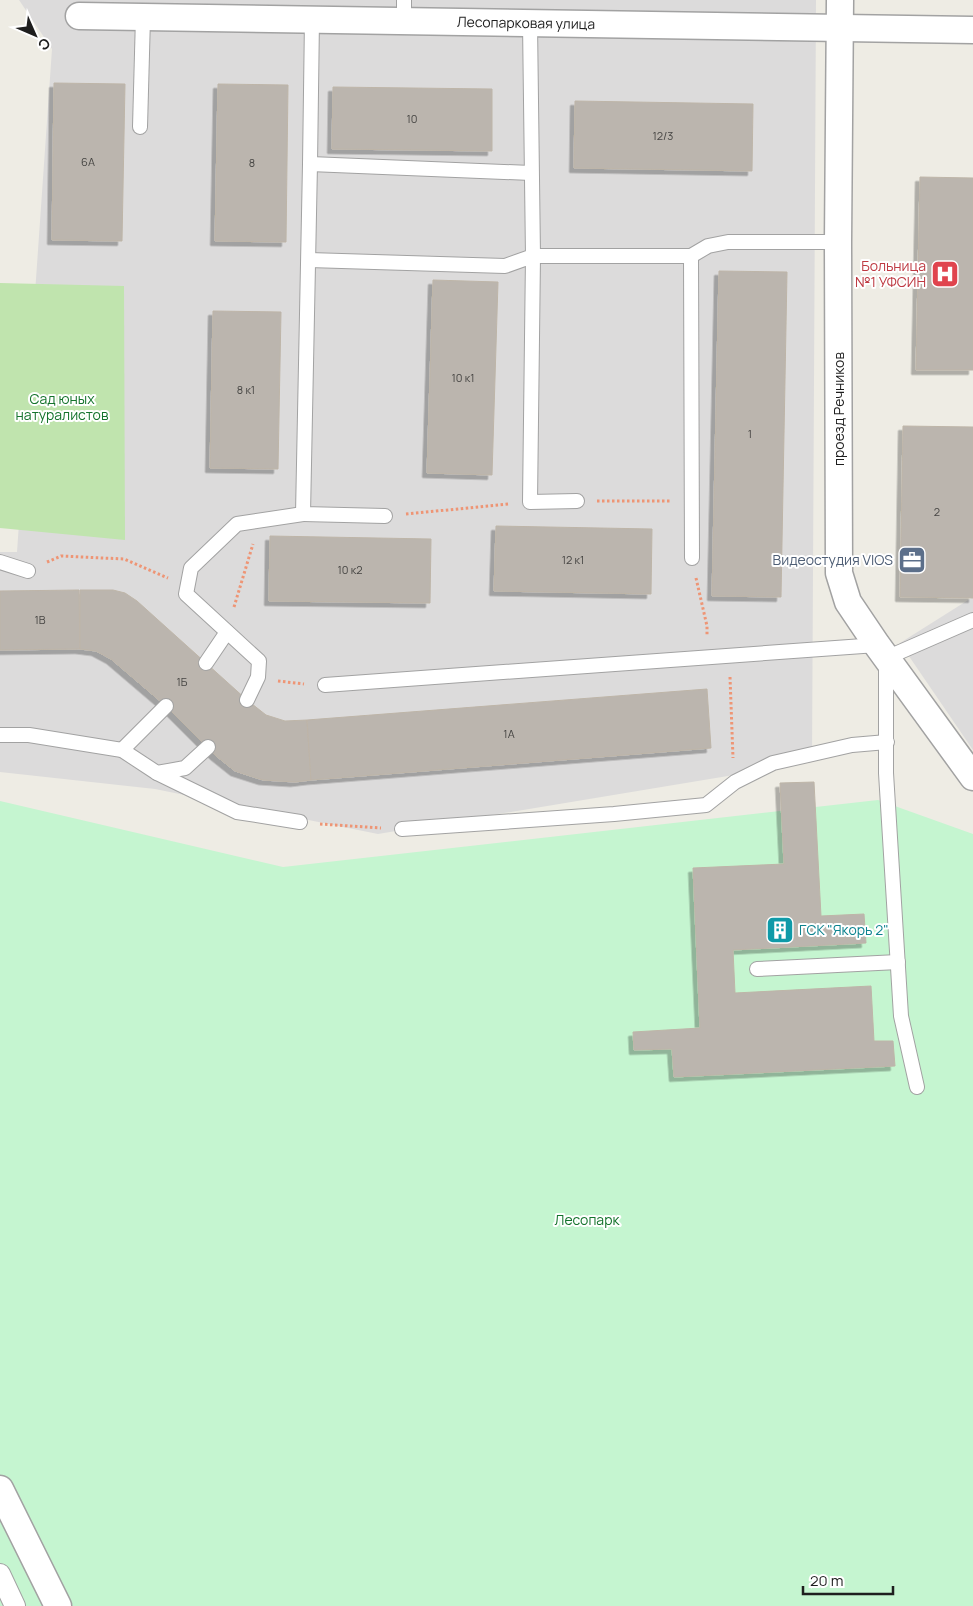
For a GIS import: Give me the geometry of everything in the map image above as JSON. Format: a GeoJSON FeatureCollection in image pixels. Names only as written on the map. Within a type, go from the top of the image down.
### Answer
{"type":"FeatureCollection","features":[{"type":"Feature","properties":{"kind":"street","name":"проезд Речников"},"geometry":{"type":"LineString","coordinates":[[840,0],[838,242],[839,573],[848,602],[973,777]]}},
{"type":"Feature","properties":{"kind":"street","name":"Лесопарковая улица"},"geometry":{"type":"LineString","coordinates":[[79,16],[312,19],[404,10],[530,23],[973,30]]}},
{"type":"Feature","properties":{"kind":"street"},"geometry":{"type":"LineString","coordinates":[[0,1489],[58,1606]]}},
{"type":"Feature","properties":{"kind":"street"},"geometry":{"type":"LineString","coordinates":[[0,1574],[15,1606]]}},
{"type":"Feature","properties":{"kind":"lane"},"geometry":{"type":"LineString","coordinates":[[140,127],[143,17]]}},
{"type":"Feature","properties":{"kind":"lane"},"geometry":{"type":"LineString","coordinates":[[303,514],[312,19]]}},
{"type":"Feature","properties":{"kind":"lane"},"geometry":{"type":"LineString","coordinates":[[530,23],[533,256],[530,502],[577,501]]}},
{"type":"Feature","properties":{"kind":"lane"},"geometry":{"type":"LineString","coordinates":[[310,164],[531,173]]}},
{"type":"Feature","properties":{"kind":"lane"},"geometry":{"type":"LineString","coordinates":[[308,260],[505,266],[533,256],[691,256],[708,246],[728,242],[838,242]]}},
{"type":"Feature","properties":{"kind":"lane"},"geometry":{"type":"LineString","coordinates":[[691,256],[692,558]]}},
{"type":"Feature","properties":{"kind":"lane"},"geometry":{"type":"LineString","coordinates":[[247,700],[258,677],[259,661],[186,594],[191,568],[237,524],[303,514],[385,516]]}},
{"type":"Feature","properties":{"kind":"lane"},"geometry":{"type":"LineString","coordinates":[[0,562],[28,570]]}},
{"type":"Feature","properties":{"kind":"lane"},"geometry":{"type":"LineString","coordinates":[[325,685],[882,652],[973,620]]}},
{"type":"Feature","properties":{"kind":"lane"},"geometry":{"type":"LineString","coordinates":[[206,663],[227,632]]}},
{"type":"Feature","properties":{"kind":"lane"},"geometry":{"type":"LineString","coordinates":[[882,652],[887,742],[886,773],[901,1016],[917,1086]]}},
{"type":"Feature","properties":{"kind":"lane"},"geometry":{"type":"LineString","coordinates":[[122,750],[166,706]]}},
{"type":"Feature","properties":{"kind":"lane"},"geometry":{"type":"LineString","coordinates":[[0,735],[29,735],[122,750],[157,772],[237,812],[300,822]]}},
{"type":"Feature","properties":{"kind":"lane"},"geometry":{"type":"LineString","coordinates":[[402,829],[614,814],[706,805],[735,782],[773,763],[845,747],[887,742]]}},
{"type":"Feature","properties":{"kind":"lane"},"geometry":{"type":"LineString","coordinates":[[157,772],[185,768],[208,747]]}},
{"type":"Feature","properties":{"kind":"lane"},"geometry":{"type":"LineString","coordinates":[[757,970],[898,962]]}},
{"type":"Feature","properties":{"kind":"path"},"geometry":{"type":"LineString","coordinates":[[577,501],[670,501]]}},
{"type":"Feature","properties":{"kind":"path"},"geometry":{"type":"LineString","coordinates":[[385,516],[530,502]]}},
{"type":"Feature","properties":{"kind":"path"},"geometry":{"type":"LineString","coordinates":[[227,632],[260,521]]}},
{"type":"Feature","properties":{"kind":"path"},"geometry":{"type":"LineString","coordinates":[[61,556],[124,559],[188,587]]}},
{"type":"Feature","properties":{"kind":"path"},"geometry":{"type":"LineString","coordinates":[[698,591],[707,626]]}},
{"type":"Feature","properties":{"kind":"path"},"geometry":{"type":"LineString","coordinates":[[730,693],[732,750]]}},
{"type":"Feature","properties":{"kind":"path"},"geometry":{"type":"LineString","coordinates":[[300,822],[350,827],[402,829]]}},
{"type":"Feature","properties":{"kind":"shaded area"},"geometry":{"type":"Polygon","coordinates":[[[19,0],[816,0],[812,762],[378,834],[155,789],[0,772],[0,552],[17,552],[52,49],[19,0]]]}},
{"type":"Feature","properties":{"kind":"shaded area"},"geometry":{"type":"Polygon","coordinates":[[[973,597],[973,750],[900,643],[973,597]]]}},
{"type":"Feature","properties":{"kind":"green space","name":"Сад юных натуралистов"},"geometry":{"type":"Polygon","coordinates":[[[0,283],[124,286],[125,540],[0,528],[0,283]]]}},
{"type":"Feature","properties":{"kind":"green space","name":"Лесопарк"},"geometry":{"type":"Polygon","coordinates":[[[878,800],[973,834],[973,1606],[0,1606],[0,801],[283,867],[878,800]]]}},
{"type":"Feature","properties":{"kind":"building"},"geometry":{"type":"Polygon","coordinates":[[[54,83],[125,84],[122,241],[52,240],[54,83]]]}},
{"type":"Feature","properties":{"kind":"building"},"geometry":{"type":"Polygon","coordinates":[[[218,84],[288,85],[286,242],[215,241],[218,84]]]}},
{"type":"Feature","properties":{"kind":"building"},"geometry":{"type":"Polygon","coordinates":[[[333,87],[492,89],[492,151],[332,149],[333,87]]]}},
{"type":"Feature","properties":{"kind":"building"},"geometry":{"type":"Polygon","coordinates":[[[575,101],[753,104],[752,171],[574,168],[575,101]]]}},
{"type":"Feature","properties":{"kind":"building","name":"Больница №1 УФСИН"},"geometry":{"type":"Polygon","coordinates":[[[920,177],[973,178],[973,370],[916,370],[920,177]]]}},
{"type":"Feature","properties":{"kind":"building"},"geometry":{"type":"Polygon","coordinates":[[[719,271],[787,272],[781,597],[712,596],[719,271]]]}},
{"type":"Feature","properties":{"kind":"building"},"geometry":{"type":"Polygon","coordinates":[[[433,280],[498,282],[492,475],[427,473],[433,280]]]}},
{"type":"Feature","properties":{"kind":"building"},"geometry":{"type":"Polygon","coordinates":[[[213,311],[281,312],[278,469],[210,468],[213,311]]]}},
{"type":"Feature","properties":{"kind":"building"},"geometry":{"type":"Polygon","coordinates":[[[903,426],[973,427],[973,598],[900,597],[903,426]]]}},
{"type":"Feature","properties":{"kind":"building"},"geometry":{"type":"Polygon","coordinates":[[[496,526],[652,529],[651,594],[494,591],[496,526]]]}},
{"type":"Feature","properties":{"kind":"building"},"geometry":{"type":"Polygon","coordinates":[[[270,536],[431,539],[430,603],[269,601],[270,536]]]}},
{"type":"Feature","properties":{"kind":"building"},"geometry":{"type":"Polygon","coordinates":[[[79,590],[80,649],[0,650],[0,591],[79,590]]]}},
{"type":"Feature","properties":{"kind":"building"},"geometry":{"type":"Polygon","coordinates":[[[80,590],[113,590],[125,593],[137,601],[266,715],[285,721],[307,720],[311,780],[295,782],[263,780],[235,771],[215,755],[166,706],[111,659],[96,651],[80,649],[80,590]]]}},
{"type":"Feature","properties":{"kind":"building"},"geometry":{"type":"Polygon","coordinates":[[[707,689],[711,748],[311,780],[307,720],[707,689]]]}},
{"type":"Feature","properties":{"kind":"building","name":"ГСК \"Якорь 2\""},"geometry":{"type":"Polygon","coordinates":[[[814,782],[821,916],[864,914],[866,943],[733,950],[735,993],[871,986],[874,1041],[893,1041],[895,1066],[674,1077],[672,1049],[634,1050],[633,1032],[700,1028],[693,868],[784,864],[780,783],[814,782]]]}},
{"type":"Feature","properties":{"kind":"place","name":"Больница №1 УФСИН"},"geometry":{"type":"Point","coordinates":[945,274]}},
{"type":"Feature","properties":{"kind":"place","name":"Видеостудия VIOS"},"geometry":{"type":"Point","coordinates":[912,560]}},
{"type":"Feature","properties":{"kind":"place","name":"ГСК \"Якорь 2\""},"geometry":{"type":"Point","coordinates":[780,930]}}]}
